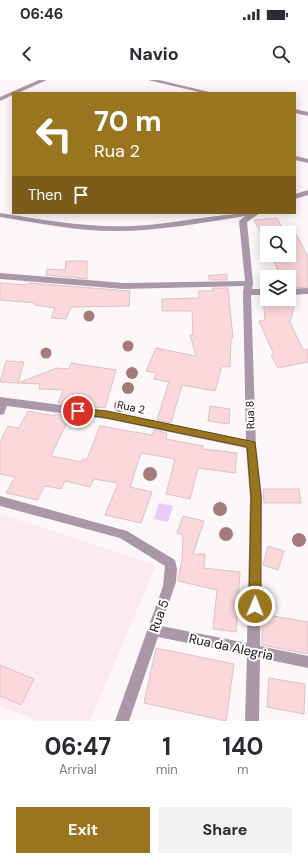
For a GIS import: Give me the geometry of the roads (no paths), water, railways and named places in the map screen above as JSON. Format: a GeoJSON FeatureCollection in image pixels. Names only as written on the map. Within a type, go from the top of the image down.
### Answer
{"type":"FeatureCollection","features":[{"type":"Feature","properties":{"kind":"street"},"geometry":{"type":"LineString","coordinates":[[15,92],[44,80]]}},
{"type":"Feature","properties":{"kind":"street"},"geometry":{"type":"LineString","coordinates":[[151,80],[207,92]]}},
{"type":"Feature","properties":{"kind":"street"},"geometry":{"type":"LineString","coordinates":[[172,92],[173,84]]}},
{"type":"Feature","properties":{"kind":"street"},"geometry":{"type":"LineString","coordinates":[[0,99],[12,93]]}},
{"type":"Feature","properties":{"kind":"street"},"geometry":{"type":"LineString","coordinates":[[296,111],[308,114]]}},
{"type":"Feature","properties":{"kind":"street"},"geometry":{"type":"LineString","coordinates":[[296,158],[308,161]]}},
{"type":"Feature","properties":{"kind":"street"},"geometry":{"type":"LineString","coordinates":[[296,196],[308,192]]}},
{"type":"Feature","properties":{"kind":"street"},"geometry":{"type":"LineString","coordinates":[[0,215],[66,225],[114,229],[148,227],[245,214]]}},
{"type":"Feature","properties":{"kind":"street","name":"Rua 8"},"geometry":{"type":"LineString","coordinates":[[252,721],[256,497],[251,445],[248,287],[243,221],[254,214]]}},
{"type":"Feature","properties":{"kind":"street"},"geometry":{"type":"LineString","coordinates":[[0,276],[124,286],[248,287],[260,290]]}},
{"type":"Feature","properties":{"kind":"street"},"geometry":{"type":"LineString","coordinates":[[296,292],[308,291]]}},
{"type":"Feature","properties":{"kind":"street","name":"Rua 2"},"geometry":{"type":"LineString","coordinates":[[1,405],[107,415],[251,445]]}},
{"type":"Feature","properties":{"kind":"street","name":"Rua 5"},"geometry":{"type":"LineString","coordinates":[[0,501],[123,534],[171,564],[172,574],[170,588],[122,721]]}},
{"type":"Feature","properties":{"kind":"street","name":"Rua da Alegria"},"geometry":{"type":"LineString","coordinates":[[154,630],[308,662]]}}]}
